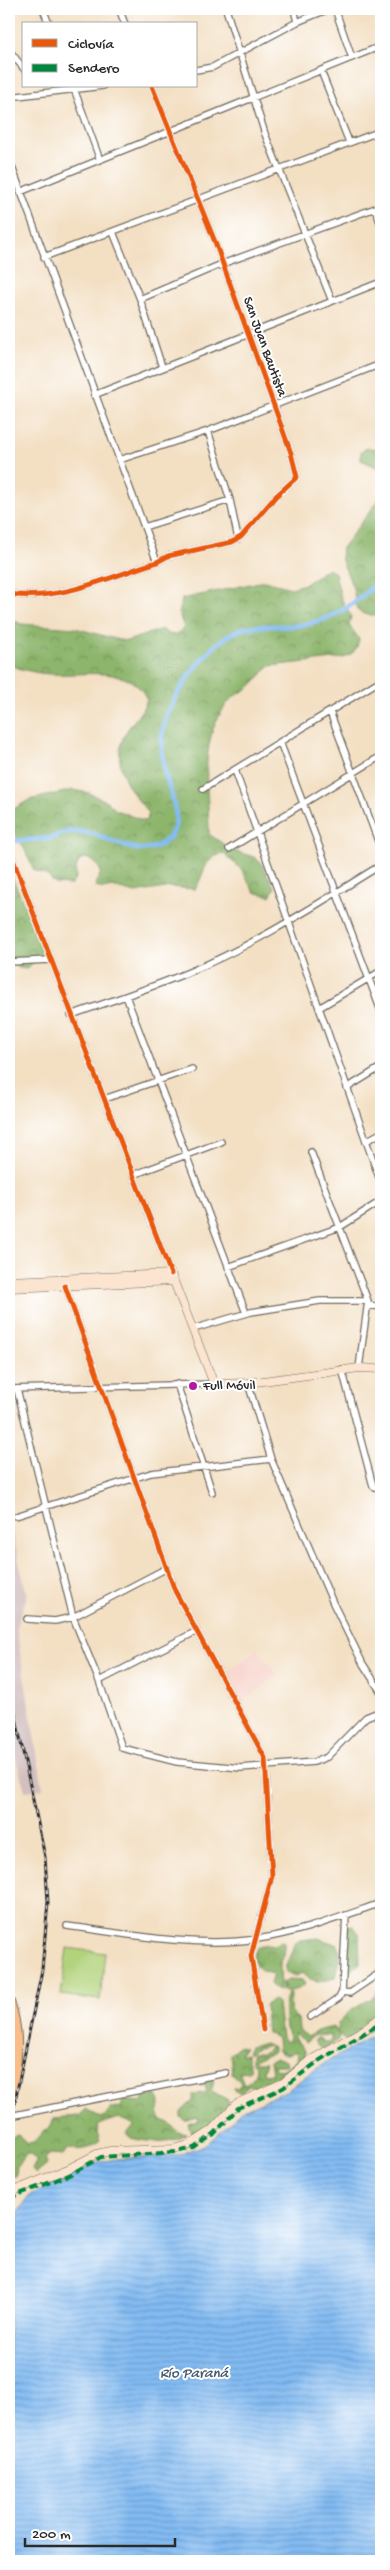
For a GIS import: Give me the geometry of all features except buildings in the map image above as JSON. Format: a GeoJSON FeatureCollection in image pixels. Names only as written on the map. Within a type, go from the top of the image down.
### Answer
{"type":"FeatureCollection","features":[{"type":"Feature","properties":{"kind":"highway"},"geometry":{"type":"LineString","coordinates":[[9,2002],[16,2039],[15,2067],[9,2103]]}},
{"type":"Feature","properties":{"kind":"main road"},"geometry":{"type":"LineString","coordinates":[[9,1281],[172,1278]]}},
{"type":"Feature","properties":{"kind":"main road"},"geometry":{"type":"LineString","coordinates":[[9,1288],[172,1278]]}},
{"type":"Feature","properties":{"kind":"main road"},"geometry":{"type":"LineString","coordinates":[[172,1278],[214,1384],[248,1383],[342,1369],[381,1369]]}},
{"type":"Feature","properties":{"kind":"main road"},"geometry":{"type":"LineString","coordinates":[[9,2193],[104,2152],[173,2149],[190,2144],[210,2131],[236,2104],[283,2083],[310,2061],[367,2028],[381,2017]]}},
{"type":"Feature","properties":{"kind":"street"},"geometry":{"type":"LineString","coordinates":[[43,9],[48,22]]}},
{"type":"Feature","properties":{"kind":"street"},"geometry":{"type":"LineString","coordinates":[[119,9],[124,22]]}},
{"type":"Feature","properties":{"kind":"street"},"geometry":{"type":"LineString","coordinates":[[226,9],[253,98],[304,235],[332,300]]}},
{"type":"Feature","properties":{"kind":"street"},"geometry":{"type":"LineString","coordinates":[[294,9],[297,22]]}},
{"type":"Feature","properties":{"kind":"street"},"geometry":{"type":"LineString","coordinates":[[198,70],[213,67],[297,22],[329,9]]}},
{"type":"Feature","properties":{"kind":"street"},"geometry":{"type":"LineString","coordinates":[[335,9],[352,58]]}},
{"type":"Feature","properties":{"kind":"street"},"geometry":{"type":"LineString","coordinates":[[20,192],[381,46]]}},
{"type":"Feature","properties":{"kind":"street"},"geometry":{"type":"LineString","coordinates":[[9,50],[22,67]]}},
{"type":"Feature","properties":{"kind":"street"},"geometry":{"type":"LineString","coordinates":[[321,70],[349,142]]}},
{"type":"Feature","properties":{"kind":"street"},"geometry":{"type":"LineString","coordinates":[[45,88],[47,93]]}},
{"type":"Feature","properties":{"kind":"street","name":"San Juan Bautista"},"geometry":{"type":"LineString","coordinates":[[153,88],[222,264],[291,453],[297,477],[276,496],[250,528],[238,539]]}},
{"type":"Feature","properties":{"kind":"street"},"geometry":{"type":"LineString","coordinates":[[9,98],[74,89],[100,160]]}},
{"type":"Feature","properties":{"kind":"street"},"geometry":{"type":"LineString","coordinates":[[44,257],[381,131]]}},
{"type":"Feature","properties":{"kind":"street"},"geometry":{"type":"LineString","coordinates":[[9,159],[156,562]]}},
{"type":"Feature","properties":{"kind":"street"},"geometry":{"type":"LineString","coordinates":[[140,299],[222,264],[378,207],[381,225]]}},
{"type":"Feature","properties":{"kind":"street"},"geometry":{"type":"LineString","coordinates":[[112,232],[140,299],[162,367]]}},
{"type":"Feature","properties":{"kind":"street"},"geometry":{"type":"LineString","coordinates":[[94,395],[381,282]]}},
{"type":"Feature","properties":{"kind":"street"},"geometry":{"type":"LineString","coordinates":[[119,460],[208,431],[381,364]]}},
{"type":"Feature","properties":{"kind":"street"},"geometry":{"type":"LineString","coordinates":[[9,594],[51,594],[156,562],[168,556],[238,539],[230,500],[208,431]]}},
{"type":"Feature","properties":{"kind":"street"},"geometry":{"type":"LineString","coordinates":[[144,527],[230,500]]}},
{"type":"Feature","properties":{"kind":"street"},"geometry":{"type":"LineString","coordinates":[[204,789],[381,680]]}},
{"type":"Feature","properties":{"kind":"street"},"geometry":{"type":"LineString","coordinates":[[330,712],[381,849]]}},
{"type":"Feature","properties":{"kind":"street"},"geometry":{"type":"LineString","coordinates":[[280,742],[381,1011]]}},
{"type":"Feature","properties":{"kind":"street"},"geometry":{"type":"LineString","coordinates":[[229,849],[381,756]]}},
{"type":"Feature","properties":{"kind":"street"},"geometry":{"type":"LineString","coordinates":[[235,770],[381,1183]]}},
{"type":"Feature","properties":{"kind":"street"},"geometry":{"type":"LineString","coordinates":[[9,849],[172,1278]]}},
{"type":"Feature","properties":{"kind":"street"},"geometry":{"type":"LineString","coordinates":[[71,1016],[190,972],[288,922],[381,864]]}},
{"type":"Feature","properties":{"kind":"street"},"geometry":{"type":"LineString","coordinates":[[9,962],[50,960]]}},
{"type":"Feature","properties":{"kind":"street"},"geometry":{"type":"LineString","coordinates":[[319,1008],[381,971]]}},
{"type":"Feature","properties":{"kind":"street"},"geometry":{"type":"LineString","coordinates":[[126,996],[246,1314]]}},
{"type":"Feature","properties":{"kind":"street"},"geometry":{"type":"LineString","coordinates":[[348,1088],[381,1066]]}},
{"type":"Feature","properties":{"kind":"street"},"geometry":{"type":"LineString","coordinates":[[104,1099],[192,1069]]}},
{"type":"Feature","properties":{"kind":"street"},"geometry":{"type":"LineString","coordinates":[[366,1141],[381,1133]]}},
{"type":"Feature","properties":{"kind":"street"},"geometry":{"type":"LineString","coordinates":[[133,1175],[220,1142]]}},
{"type":"Feature","properties":{"kind":"street"},"geometry":{"type":"LineString","coordinates":[[311,1152],[368,1305],[381,1307]]}},
{"type":"Feature","properties":{"kind":"street"},"geometry":{"type":"LineString","coordinates":[[228,1267],[340,1227],[381,1201]]}},
{"type":"Feature","properties":{"kind":"street"},"geometry":{"type":"LineString","coordinates":[[65,1286],[175,1591],[266,1758],[272,1876],[251,1956],[263,2030]]}},
{"type":"Feature","properties":{"kind":"street"},"geometry":{"type":"LineString","coordinates":[[193,1329],[246,1314],[320,1301],[368,1302]]}},
{"type":"Feature","properties":{"kind":"street"},"geometry":{"type":"LineString","coordinates":[[359,1368],[368,1302]]}},
{"type":"Feature","properties":{"kind":"street"},"geometry":{"type":"LineString","coordinates":[[342,1369],[373,1486],[381,1490]]}},
{"type":"Feature","properties":{"kind":"street"},"geometry":{"type":"LineString","coordinates":[[248,1383],[271,1459],[333,1603],[363,1664],[381,1692]]}},
{"type":"Feature","properties":{"kind":"street"},"geometry":{"type":"LineString","coordinates":[[177,1384],[212,1492]]}},
{"type":"Feature","properties":{"kind":"street"},"geometry":{"type":"LineString","coordinates":[[9,1389],[214,1384]]}},
{"type":"Feature","properties":{"kind":"street"},"geometry":{"type":"LineString","coordinates":[[17,1389],[73,1617],[99,1681],[122,1748],[177,1762],[241,1768],[314,1762],[327,1757],[356,1725],[366,1717],[381,1711]]}},
{"type":"Feature","properties":{"kind":"street"},"geometry":{"type":"LineString","coordinates":[[16,1516],[151,1473],[271,1459]]}},
{"type":"Feature","properties":{"kind":"street"},"geometry":{"type":"LineString","coordinates":[[27,1619],[55,1621],[73,1617],[167,1568]]}},
{"type":"Feature","properties":{"kind":"street"},"geometry":{"type":"LineString","coordinates":[[99,1681],[197,1631]]}},
{"type":"Feature","properties":{"kind":"street"},"geometry":{"type":"LineString","coordinates":[[67,1926],[196,1942],[254,1939],[289,1933],[381,1903]]}},
{"type":"Feature","properties":{"kind":"street"},"geometry":{"type":"LineString","coordinates":[[310,2017],[339,1998],[342,1992],[346,1915]]}},
{"type":"Feature","properties":{"kind":"street"},"geometry":{"type":"LineString","coordinates":[[342,1992],[350,1993],[381,1972]]}},
{"type":"Feature","properties":{"kind":"street"},"geometry":{"type":"LineString","coordinates":[[15,2115],[226,2073]]}},
{"type":"Feature","properties":{"kind":"shaded area"},"geometry":{"type":"Polygon","coordinates":[[[9,1519],[27,1596],[16,1627],[43,1789],[25,1791],[9,1735],[9,1519]]]}},
{"type":"Feature","properties":{"kind":"shaded area"},"geometry":{"type":"Polygon","coordinates":[[[257,1649],[277,1675],[238,1707],[222,1676],[257,1649]]]}},
{"type":"Feature","properties":{"kind":"green space"},"geometry":{"type":"Polygon","coordinates":[[[367,448],[381,449],[381,469],[361,460],[361,452],[367,448]]]}},
{"type":"Feature","properties":{"kind":"green space"},"geometry":{"type":"Polygon","coordinates":[[[381,497],[380,616],[364,614],[357,610],[353,588],[341,558],[342,548],[381,497]]]}},
{"type":"Feature","properties":{"kind":"green space"},"geometry":{"type":"Polygon","coordinates":[[[328,568],[335,573],[341,598],[351,616],[349,625],[359,639],[356,649],[350,655],[343,658],[269,666],[251,686],[232,698],[221,713],[213,729],[209,745],[207,780],[209,834],[233,851],[254,857],[260,862],[275,888],[270,896],[254,892],[242,870],[224,854],[212,858],[208,862],[195,889],[170,887],[136,893],[112,887],[103,889],[95,886],[101,872],[98,866],[92,860],[83,858],[77,865],[76,878],[71,885],[55,884],[48,876],[34,870],[23,846],[9,826],[12,810],[29,800],[73,790],[89,793],[108,802],[116,810],[144,821],[147,820],[149,813],[128,786],[121,765],[120,754],[121,743],[126,732],[147,699],[139,688],[130,681],[118,676],[106,674],[42,673],[9,665],[9,618],[21,624],[75,628],[127,641],[162,629],[168,634],[175,635],[184,628],[179,613],[182,599],[264,581],[291,588],[305,584],[328,568]]]}},
{"type":"Feature","properties":{"kind":"green space"},"geometry":{"type":"Polygon","coordinates":[[[9,869],[28,914],[43,943],[43,951],[27,969],[19,968],[9,961],[9,869]]]}},
{"type":"Feature","properties":{"kind":"green space"},"geometry":{"type":"Polygon","coordinates":[[[347,1926],[353,1926],[359,1933],[360,1963],[352,1971],[345,1969],[347,1926]]]}},
{"type":"Feature","properties":{"kind":"green space"},"geometry":{"type":"Polygon","coordinates":[[[318,1938],[338,1945],[340,1956],[335,1977],[318,1981],[310,1979],[302,1973],[296,1976],[286,1972],[286,1965],[294,1944],[300,1940],[318,1938]]]}},
{"type":"Feature","properties":{"kind":"green space"},"geometry":{"type":"Polygon","coordinates":[[[281,1941],[284,1943],[284,1947],[280,1966],[280,1981],[284,1988],[283,1983],[289,1979],[302,1980],[305,1984],[294,1990],[285,1991],[282,1990],[283,1988],[278,1991],[270,1984],[273,1974],[260,1969],[253,1957],[257,1948],[267,1944],[274,1945],[281,1941]]]}},
{"type":"Feature","properties":{"kind":"green space"},"geometry":{"type":"Polygon","coordinates":[[[67,1948],[105,1953],[100,2000],[61,1995],[67,1948]]]}},
{"type":"Feature","properties":{"kind":"green space"},"geometry":{"type":"Polygon","coordinates":[[[381,1986],[381,2021],[361,2037],[348,2041],[339,2034],[339,2040],[322,2050],[314,2041],[318,2037],[324,2042],[330,2042],[332,2036],[315,2035],[305,2043],[296,2033],[294,2037],[305,2051],[306,2060],[282,2080],[271,2085],[267,2081],[262,2082],[257,2088],[248,2085],[242,2093],[235,2091],[233,2088],[239,2087],[241,2083],[232,2073],[230,2054],[238,2046],[245,2047],[240,2054],[246,2054],[251,2068],[249,2071],[239,2072],[244,2084],[252,2079],[255,2071],[256,2065],[252,2061],[252,2053],[262,2053],[269,2048],[268,2045],[258,2048],[249,2054],[247,2052],[250,2047],[265,2043],[273,2047],[273,2052],[254,2060],[266,2062],[263,2070],[264,2074],[272,2073],[270,2061],[276,2058],[286,2060],[287,2065],[274,2065],[275,2069],[279,2070],[288,2067],[298,2057],[297,2052],[285,2054],[278,2051],[277,2038],[267,2033],[265,2005],[274,2000],[278,2004],[282,2037],[286,2043],[290,2038],[286,2029],[285,2016],[288,1993],[291,1993],[290,2011],[298,2019],[299,2030],[308,2037],[317,2031],[333,2027],[338,2034],[338,2023],[349,2012],[372,1998],[381,1986]]]}},
{"type":"Feature","properties":{"kind":"green space"},"geometry":{"type":"Polygon","coordinates":[[[210,2078],[214,2082],[211,2091],[228,2100],[228,2104],[205,2129],[191,2133],[188,2124],[200,2121],[196,2117],[185,2121],[181,2117],[181,2112],[193,2101],[193,2094],[207,2093],[206,2086],[200,2085],[204,2079],[210,2078]]]}},
{"type":"Feature","properties":{"kind":"green space"},"geometry":{"type":"Polygon","coordinates":[[[144,2093],[155,2094],[160,2101],[158,2112],[161,2120],[168,2122],[178,2132],[187,2134],[168,2141],[131,2138],[127,2133],[134,2127],[133,2124],[118,2118],[99,2125],[97,2132],[100,2142],[95,2145],[84,2149],[67,2149],[63,2155],[51,2154],[45,2157],[47,2165],[36,2174],[32,2170],[37,2160],[28,2153],[17,2165],[16,2176],[9,2176],[9,2149],[12,2137],[18,2135],[27,2143],[34,2142],[44,2130],[50,2128],[54,2118],[79,2116],[86,2109],[101,2118],[110,2109],[121,2108],[123,2100],[141,2102],[144,2100],[144,2093]]]}},
{"type":"Feature","properties":{"kind":"water","name":"Río Paraná"},"geometry":{"type":"Polygon","coordinates":[[[381,2028],[381,2561],[9,2561],[9,2226],[30,2195],[99,2162],[116,2159],[179,2155],[207,2144],[243,2110],[288,2090],[316,2068],[367,2039],[381,2028]]]}},
{"type":"Feature","properties":{"kind":"waterway"},"geometry":{"type":"LineString","coordinates":[[9,842],[50,838],[71,831],[96,835],[131,848],[153,848],[164,842],[171,835],[175,827],[176,818],[164,764],[163,730],[176,697],[200,662],[219,642],[242,629],[260,626],[304,625],[329,617],[352,604],[381,577]]}},
{"type":"Feature","properties":{"kind":"railway"},"geometry":{"type":"LineString","coordinates":[[9,1685],[45,1857],[48,1902],[42,1970],[9,2130]]}},
{"type":"Feature","properties":{"kind":"marked path"},"geometry":{"type":"LineString","coordinates":[[9,2198],[69,2175],[101,2157],[177,2152],[194,2148],[214,2134],[238,2108],[283,2088],[320,2060],[381,2023]]}},
{"type":"Feature","properties":{"kind":"cycle path"},"geometry":{"type":"LineString","coordinates":[[9,594],[28,596],[84,587],[157,562],[168,556],[232,542],[241,537],[276,496],[297,477],[291,453],[215,242],[153,88]]}},
{"type":"Feature","properties":{"kind":"cycle path"},"geometry":{"type":"LineString","coordinates":[[9,849],[171,1274]]}},
{"type":"Feature","properties":{"kind":"cycle path"},"geometry":{"type":"LineString","coordinates":[[65,1286],[175,1591],[265,1758],[272,1876],[251,1956],[263,2030]]}},
{"type":"Feature","properties":{"kind":"place","name":"Full Móvil"},"geometry":{"type":"Point","coordinates":[193,1386]}}]}
